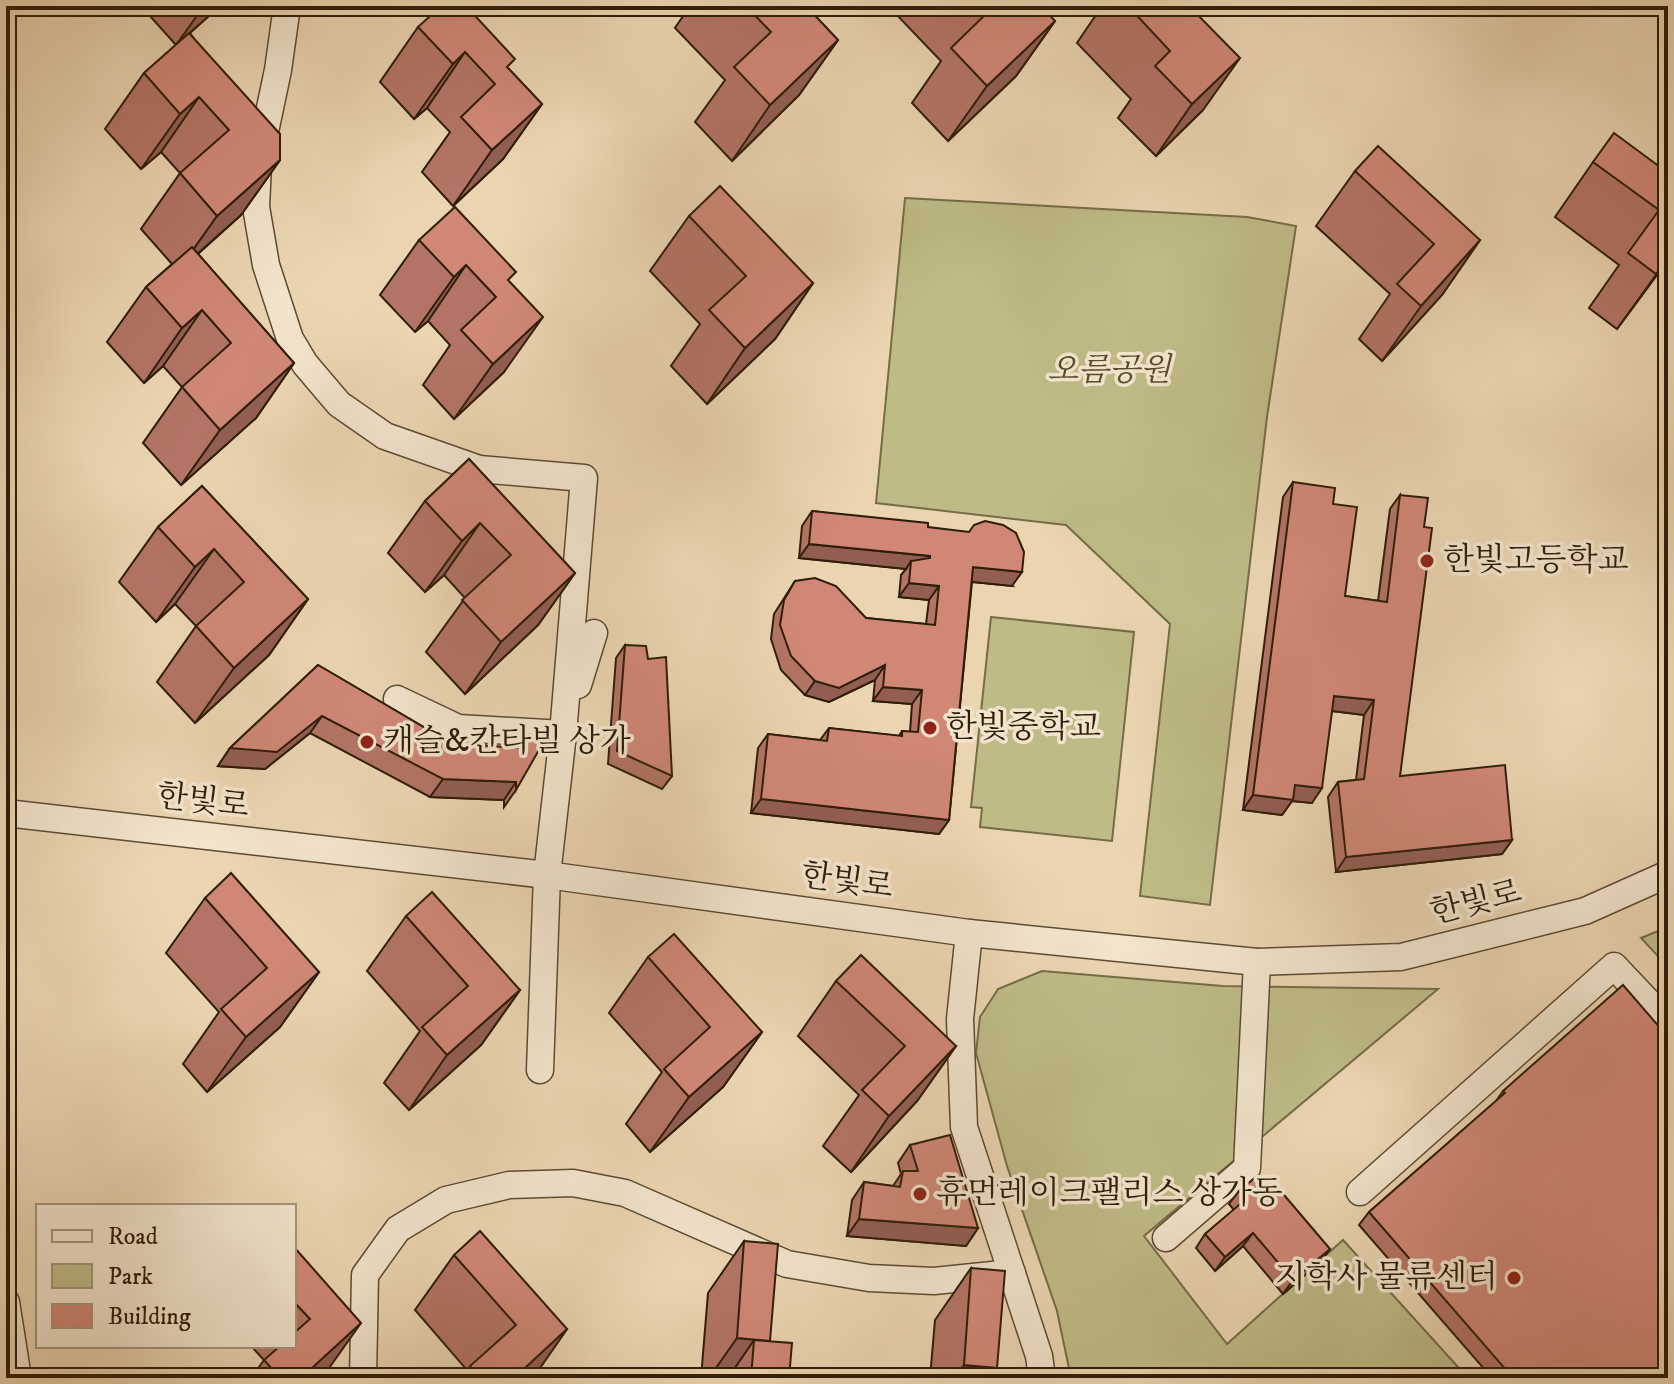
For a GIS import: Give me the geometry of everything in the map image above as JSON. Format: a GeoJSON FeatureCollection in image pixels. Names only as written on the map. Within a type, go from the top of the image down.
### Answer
{"type":"FeatureCollection","features":[{"type":"Feature","properties":{"kind":"street"},"geometry":{"type":"LineString","coordinates":[[287,6],[278,70],[258,165],[256,207],[266,265],[290,339],[305,364],[339,404],[385,436],[479,469],[584,478],[563,734],[547,875],[540,1070]]}},
{"type":"Feature","properties":{"kind":"street"},"geometry":{"type":"LineString","coordinates":[[563,734],[594,633]]}},
{"type":"Feature","properties":{"kind":"street"},"geometry":{"type":"LineString","coordinates":[[397,699],[458,728],[563,734]]}},
{"type":"Feature","properties":{"kind":"street","name":"한빛로"},"geometry":{"type":"LineString","coordinates":[[6,813],[547,875],[969,933],[1257,962],[1401,957],[1585,911],[1668,874]]}},
{"type":"Feature","properties":{"kind":"street"},"geometry":{"type":"LineString","coordinates":[[969,933],[960,1019],[964,1127],[1039,1356],[1042,1378]]}},
{"type":"Feature","properties":{"kind":"street"},"geometry":{"type":"LineString","coordinates":[[1166,1238],[1247,1168],[1257,962]]}},
{"type":"Feature","properties":{"kind":"street"},"geometry":{"type":"LineString","coordinates":[[1360,1192],[1614,966],[1668,1023]]}},
{"type":"Feature","properties":{"kind":"street"},"geometry":{"type":"LineString","coordinates":[[363,1378],[365,1275],[398,1229],[446,1200],[509,1185],[573,1183],[625,1193],[787,1264],[869,1278],[934,1281],[1012,1273]]}},
{"type":"Feature","properties":{"kind":"street"},"geometry":{"type":"LineString","coordinates":[[6,1302],[18,1378]]}},
{"type":"Feature","properties":{"kind":"green space","name":"오름공원"},"geometry":{"type":"Polygon","coordinates":[[[905,198],[1247,217],[1296,226],[1267,417],[1210,905],[1140,896],[1170,624],[1066,525],[876,503],[905,198]]]}},
{"type":"Feature","properties":{"kind":"green space"},"geometry":{"type":"Polygon","coordinates":[[[991,617],[1134,632],[1112,841],[980,827],[982,808],[971,807],[991,617]]]}},
{"type":"Feature","properties":{"kind":"green space"},"geometry":{"type":"Polygon","coordinates":[[[1668,927],[1668,967],[1641,938],[1668,927]]]}},
{"type":"Feature","properties":{"kind":"green space"},"geometry":{"type":"Polygon","coordinates":[[[1042,971],[1223,986],[1438,989],[1144,1236],[1227,1344],[1343,1240],[1468,1378],[1071,1378],[1057,1311],[1007,1166],[976,1053],[980,1017],[998,989],[1042,971]]]}},
{"type":"Feature","properties":{"kind":"building"},"geometry":{"type":"Polygon","coordinates":[[[441,6],[466,6],[515,59],[507,67],[542,104],[492,150],[461,117],[495,84],[465,52],[453,64],[418,27],[441,6]]]}},
{"type":"Feature","properties":{"kind":"building"},"geometry":{"type":"Polygon","coordinates":[[[746,6],[806,6],[838,40],[770,105],[734,67],[771,32],[746,6]]]}},
{"type":"Feature","properties":{"kind":"building"},"geometry":{"type":"Polygon","coordinates":[[[980,6],[1041,6],[1055,21],[987,86],[951,48],[987,13],[980,6]]]}},
{"type":"Feature","properties":{"kind":"building"},"geometry":{"type":"Polygon","coordinates":[[[1128,6],[1189,6],[1240,58],[1192,104],[1155,66],[1170,51],[1128,6]]]}},
{"type":"Feature","properties":{"kind":"building"},"geometry":{"type":"Polygon","coordinates":[[[189,33],[280,134],[280,160],[217,216],[180,173],[229,130],[199,97],[180,114],[144,73],[189,33]]]}},
{"type":"Feature","properties":{"kind":"building"},"geometry":{"type":"Polygon","coordinates":[[[1614,133],[1668,173],[1668,258],[1656,274],[1628,253],[1659,210],[1593,162],[1614,133]]]}},
{"type":"Feature","properties":{"kind":"building"},"geometry":{"type":"Polygon","coordinates":[[[1378,146],[1480,240],[1421,306],[1397,284],[1434,244],[1355,171],[1378,146]]]}},
{"type":"Feature","properties":{"kind":"building"},"geometry":{"type":"Polygon","coordinates":[[[720,186],[813,283],[745,348],[709,310],[746,276],[689,216],[720,186]]]}},
{"type":"Feature","properties":{"kind":"building"},"geometry":{"type":"Polygon","coordinates":[[[455,207],[516,272],[508,280],[543,317],[493,364],[461,330],[496,297],[466,265],[454,277],[419,240],[455,207]]]}},
{"type":"Feature","properties":{"kind":"building"},"geometry":{"type":"Polygon","coordinates":[[[192,247],[294,363],[220,430],[182,387],[231,343],[202,310],[182,328],[146,287],[192,247]]]}},
{"type":"Feature","properties":{"kind":"building"},"geometry":{"type":"Polygon","coordinates":[[[469,459],[575,573],[501,642],[462,600],[511,555],[480,523],[462,541],[425,501],[469,459]]]}},
{"type":"Feature","properties":{"kind":"building"},"geometry":{"type":"Polygon","coordinates":[[[1293,482],[1335,488],[1333,504],[1357,507],[1345,596],[1387,602],[1400,495],[1428,498],[1424,527],[1432,528],[1400,776],[1505,765],[1512,840],[1346,857],[1338,782],[1364,779],[1374,700],[1334,696],[1322,788],[1295,785],[1293,800],[1253,795],[1293,482]]]}},
{"type":"Feature","properties":{"kind":"building"},"geometry":{"type":"Polygon","coordinates":[[[202,486],[308,599],[234,668],[196,626],[244,582],[214,549],[195,567],[158,527],[202,486]]]}},
{"type":"Feature","properties":{"kind":"building"},"geometry":{"type":"Polygon","coordinates":[[[812,511],[928,523],[928,527],[969,532],[974,525],[985,521],[1003,525],[1016,533],[1024,552],[1022,572],[973,567],[949,820],[761,799],[768,734],[827,741],[829,728],[902,736],[902,731],[918,732],[922,690],[883,687],[885,665],[839,688],[815,681],[791,656],[780,625],[784,600],[795,581],[815,578],[836,586],[866,618],[935,625],[939,586],[909,583],[911,561],[930,556],[809,544],[812,511]]]}},
{"type":"Feature","properties":{"kind":"building"},"geometry":{"type":"Polygon","coordinates":[[[625,645],[646,646],[648,659],[666,657],[672,776],[617,751],[625,645]]]}},
{"type":"Feature","properties":{"kind":"building"},"geometry":{"type":"Polygon","coordinates":[[[318,665],[451,743],[519,748],[520,734],[547,736],[516,790],[516,782],[443,779],[322,716],[277,752],[230,748],[318,665]]]}},
{"type":"Feature","properties":{"kind":"building"},"geometry":{"type":"Polygon","coordinates":[[[231,873],[319,972],[246,1037],[221,1009],[267,968],[205,898],[231,873]]]}},
{"type":"Feature","properties":{"kind":"building"},"geometry":{"type":"Polygon","coordinates":[[[432,892],[520,990],[447,1055],[422,1027],[468,986],[406,916],[432,892]]]}},
{"type":"Feature","properties":{"kind":"building"},"geometry":{"type":"Polygon","coordinates":[[[674,934],[762,1032],[689,1097],[664,1069],[710,1027],[648,957],[674,934]]]}},
{"type":"Feature","properties":{"kind":"building"},"geometry":{"type":"Polygon","coordinates":[[[861,955],[956,1046],[889,1116],[862,1090],[905,1046],[836,981],[861,955]]]}},
{"type":"Feature","properties":{"kind":"building"},"geometry":{"type":"Polygon","coordinates":[[[1623,985],[1668,1037],[1668,1378],[1513,1378],[1369,1212],[1623,985]]]}},
{"type":"Feature","properties":{"kind":"building","name":"휴먼레이크팰리스 상가동"},"geometry":{"type":"Polygon","coordinates":[[[950,1135],[978,1228],[859,1219],[864,1182],[900,1187],[903,1171],[918,1171],[910,1145],[950,1135]]]}},
{"type":"Feature","properties":{"kind":"building"},"geometry":{"type":"Polygon","coordinates":[[[1257,1176],[1267,1187],[1273,1182],[1330,1249],[1293,1280],[1253,1233],[1225,1257],[1205,1234],[1246,1199],[1239,1191],[1257,1176]]]}},
{"type":"Feature","properties":{"kind":"building"},"geometry":{"type":"Polygon","coordinates":[[[480,1231],[567,1329],[514,1378],[480,1378],[470,1366],[516,1325],[454,1255],[480,1231]]]}},
{"type":"Feature","properties":{"kind":"building"},"geometry":{"type":"Polygon","coordinates":[[[744,1241],[778,1244],[770,1341],[737,1338],[744,1241]]]}},
{"type":"Feature","properties":{"kind":"building"},"geometry":{"type":"Polygon","coordinates":[[[296,1249],[361,1323],[301,1378],[280,1378],[264,1360],[278,1348],[296,1348],[296,1331],[310,1319],[296,1304],[296,1249]]]}},
{"type":"Feature","properties":{"kind":"building"},"geometry":{"type":"Polygon","coordinates":[[[971,1268],[1005,1271],[997,1368],[964,1365],[971,1268]]]}},
{"type":"Feature","properties":{"kind":"building"},"geometry":{"type":"Polygon","coordinates":[[[754,1340],[792,1343],[789,1378],[751,1378],[754,1340]]]}},
{"type":"Feature","properties":{"kind":"building"},"geometry":{"type":"Polygon","coordinates":[[[981,1367],[1019,1370],[1018,1378],[980,1378],[981,1367]]]}},
{"type":"Feature","properties":{"kind":"place","name":"한빛고등학교"},"geometry":{"type":"Point","coordinates":[1427,561]}},
{"type":"Feature","properties":{"kind":"place","name":"한빛중학교"},"geometry":{"type":"Point","coordinates":[930,728]}},
{"type":"Feature","properties":{"kind":"place","name":"캐슬&칸타빌 상가"},"geometry":{"type":"Point","coordinates":[367,742]}},
{"type":"Feature","properties":{"kind":"place","name":"휴먼레이크팰리스 상가동"},"geometry":{"type":"Point","coordinates":[920,1194]}},
{"type":"Feature","properties":{"kind":"place","name":"지학사 물류센터"},"geometry":{"type":"Point","coordinates":[1514,1278]}}]}
